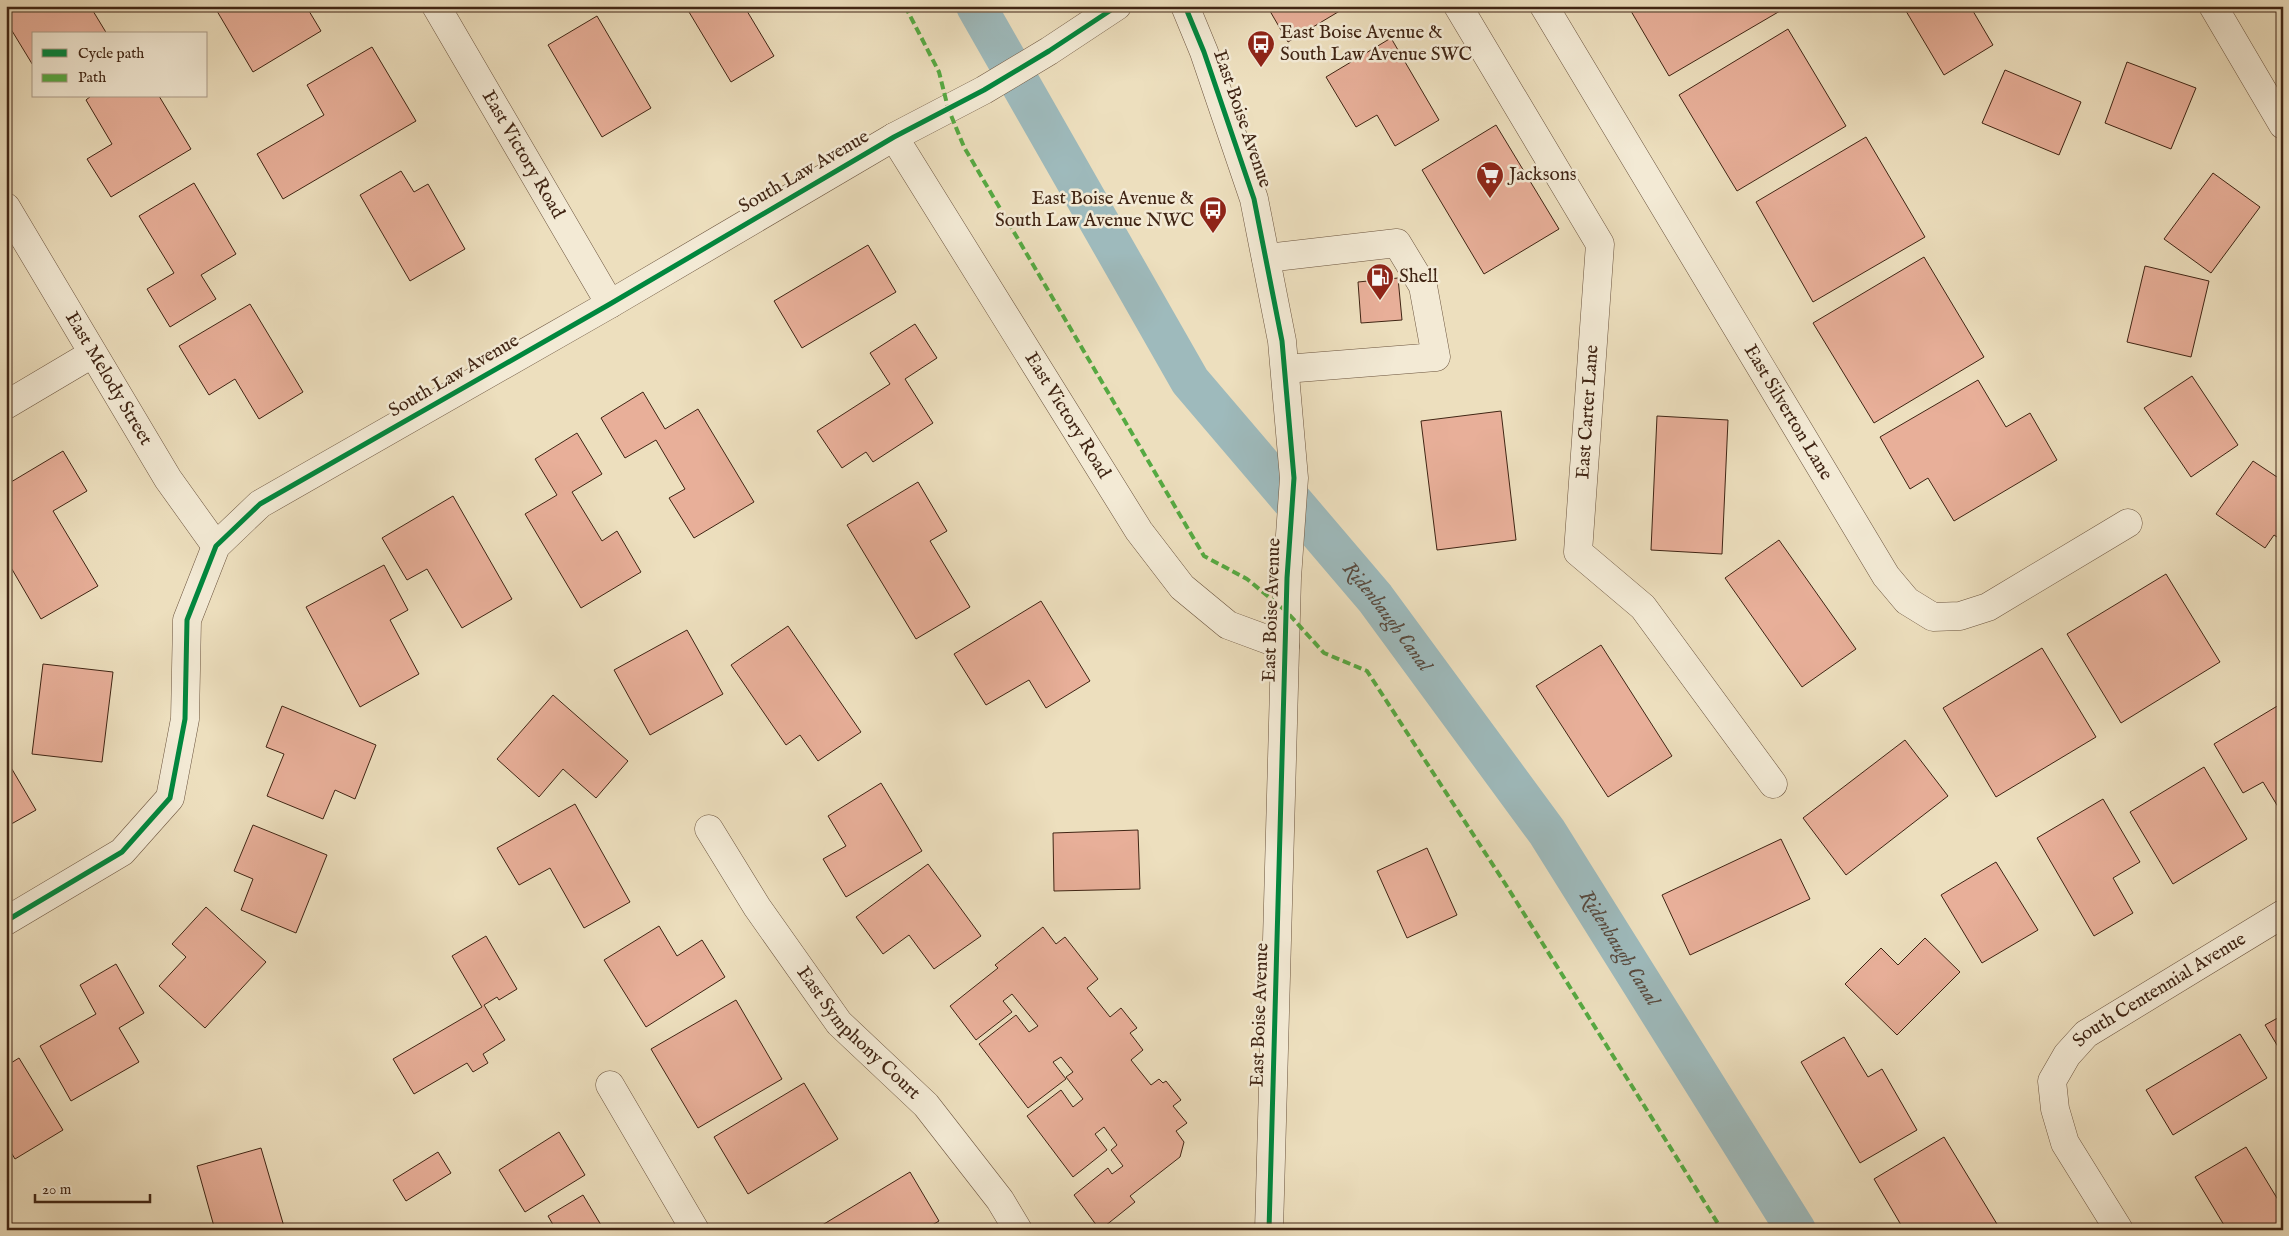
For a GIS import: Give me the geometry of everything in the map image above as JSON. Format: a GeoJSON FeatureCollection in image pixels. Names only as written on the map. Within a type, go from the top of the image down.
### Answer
{"type":"FeatureCollection","features":[{"type":"Feature","properties":{"kind":"street","name":"East Victory Road"},"geometry":{"type":"LineString","coordinates":[[436,6],[610,304]]}},
{"type":"Feature","properties":{"kind":"street","name":"South Law Avenue"},"geometry":{"type":"LineString","coordinates":[[6,921],[122,852],[170,798],[185,718],[187,620],[216,546],[260,504],[610,304],[894,137],[984,90],[1049,51],[1117,6]]}},
{"type":"Feature","properties":{"kind":"street","name":"East Boise Avenue"},"geometry":{"type":"LineString","coordinates":[[1185,6],[1204,52],[1254,199],[1282,341],[1294,478],[1287,578],[1269,1230]]}},
{"type":"Feature","properties":{"kind":"street","name":"East Carter Lane"},"geometry":{"type":"LineString","coordinates":[[1458,6],[1600,244],[1578,552],[1643,606],[1773,784]]}},
{"type":"Feature","properties":{"kind":"street","name":"East Silverton Lane"},"geometry":{"type":"LineString","coordinates":[[1544,6],[1886,576],[1907,601],[1933,617],[1960,616],[1988,607],[2128,523]]}},
{"type":"Feature","properties":{"kind":"street"},"geometry":{"type":"LineString","coordinates":[[2213,6],[2283,125]]}},
{"type":"Feature","properties":{"kind":"street","name":"East Victory Road"},"geometry":{"type":"LineString","coordinates":[[894,137],[1139,531],[1182,587],[1228,625],[1285,646]]}},
{"type":"Feature","properties":{"kind":"street","name":"East Melody Street"},"geometry":{"type":"LineString","coordinates":[[6,208],[168,479],[216,546]]}},
{"type":"Feature","properties":{"kind":"street"},"geometry":{"type":"LineString","coordinates":[[1266,258],[1397,243],[1423,286],[1436,358],[1285,369]]}},
{"type":"Feature","properties":{"kind":"street"},"geometry":{"type":"LineString","coordinates":[[6,405],[92,354]]}},
{"type":"Feature","properties":{"kind":"street","name":"East Symphony Court"},"geometry":{"type":"LineString","coordinates":[[709,829],[757,907],[840,1023],[926,1105],[1000,1200],[1018,1230]]}},
{"type":"Feature","properties":{"kind":"street","name":"South Centennial Avenue"},"geometry":{"type":"LineString","coordinates":[[2119,1230],[2065,1143],[2055,1109],[2052,1081],[2068,1055],[2086,1034],[2283,914]]}},
{"type":"Feature","properties":{"kind":"street"},"geometry":{"type":"LineString","coordinates":[[610,1085],[695,1230]]}},
{"type":"Feature","properties":{"kind":"building"},"geometry":{"type":"Polygon","coordinates":[[[6,6],[90,6],[106,32],[32,32],[32,64],[6,21],[6,6]]]}},
{"type":"Feature","properties":{"kind":"building"},"geometry":{"type":"Polygon","coordinates":[[[214,6],[306,6],[321,31],[253,72],[214,6]]]}},
{"type":"Feature","properties":{"kind":"building"},"geometry":{"type":"Polygon","coordinates":[[[699,6],[744,6],[774,56],[731,82],[689,12],[699,6]]]}},
{"type":"Feature","properties":{"kind":"building"},"geometry":{"type":"Polygon","coordinates":[[[1267,6],[1348,6],[1288,42],[1267,6]]]}},
{"type":"Feature","properties":{"kind":"building"},"geometry":{"type":"Polygon","coordinates":[[[1628,6],[1777,6],[1780,11],[1669,76],[1628,6]]]}},
{"type":"Feature","properties":{"kind":"building"},"geometry":{"type":"Polygon","coordinates":[[[1903,6],[1970,6],[1993,45],[1944,75],[1903,6]]]}},
{"type":"Feature","properties":{"kind":"building"},"geometry":{"type":"Polygon","coordinates":[[[597,16],[651,108],[602,137],[548,45],[597,16]]]}},
{"type":"Feature","properties":{"kind":"building"},"geometry":{"type":"Polygon","coordinates":[[[1788,29],[1846,126],[1737,191],[1679,95],[1788,29]]]}},
{"type":"Feature","properties":{"kind":"building"},"geometry":{"type":"Polygon","coordinates":[[[1391,38],[1439,120],[1395,146],[1377,115],[1356,127],[1326,77],[1391,38]]]}},
{"type":"Feature","properties":{"kind":"building"},"geometry":{"type":"Polygon","coordinates":[[[372,47],[416,121],[283,199],[257,154],[324,115],[307,85],[372,47]]]}},
{"type":"Feature","properties":{"kind":"building"},"geometry":{"type":"Polygon","coordinates":[[[2127,62],[2196,88],[2171,149],[2105,123],[2127,62]]]}},
{"type":"Feature","properties":{"kind":"building"},"geometry":{"type":"Polygon","coordinates":[[[2005,70],[2081,102],[2059,155],[1982,123],[2005,70]]]}},
{"type":"Feature","properties":{"kind":"building"},"geometry":{"type":"Polygon","coordinates":[[[88,98],[160,98],[191,149],[111,197],[87,159],[112,144],[86,100],[88,98]]]}},
{"type":"Feature","properties":{"kind":"building","name":"Jacksons"},"geometry":{"type":"Polygon","coordinates":[[[1496,125],[1559,229],[1484,274],[1422,170],[1496,125]]]}},
{"type":"Feature","properties":{"kind":"building"},"geometry":{"type":"Polygon","coordinates":[[[1866,137],[1925,237],[1813,302],[1756,202],[1866,137]]]}},
{"type":"Feature","properties":{"kind":"building"},"geometry":{"type":"Polygon","coordinates":[[[401,171],[414,192],[428,184],[465,249],[410,281],[360,195],[401,171]]]}},
{"type":"Feature","properties":{"kind":"building"},"geometry":{"type":"Polygon","coordinates":[[[2213,173],[2260,207],[2211,273],[2164,239],[2213,173]]]}},
{"type":"Feature","properties":{"kind":"building"},"geometry":{"type":"Polygon","coordinates":[[[194,183],[236,254],[201,275],[216,299],[170,327],[147,289],[174,273],[139,216],[194,183]]]}},
{"type":"Feature","properties":{"kind":"building"},"geometry":{"type":"Polygon","coordinates":[[[868,245],[896,292],[802,348],[774,301],[868,245]]]}},
{"type":"Feature","properties":{"kind":"building"},"geometry":{"type":"Polygon","coordinates":[[[1924,257],[1984,357],[1874,423],[1813,323],[1924,257]]]}},
{"type":"Feature","properties":{"kind":"building"},"geometry":{"type":"Polygon","coordinates":[[[2145,266],[2209,281],[2191,357],[2127,342],[2145,266]]]}},
{"type":"Feature","properties":{"kind":"building","name":"Shell"},"geometry":{"type":"Polygon","coordinates":[[[1398,278],[1402,320],[1361,323],[1358,282],[1398,278]]]}},
{"type":"Feature","properties":{"kind":"building"},"geometry":{"type":"Polygon","coordinates":[[[250,304],[303,392],[259,419],[235,379],[209,395],[179,346],[250,304]]]}},
{"type":"Feature","properties":{"kind":"building"},"geometry":{"type":"Polygon","coordinates":[[[915,324],[937,358],[905,379],[933,423],[873,462],[866,452],[842,468],[817,431],[890,384],[870,353],[915,324]]]}},
{"type":"Feature","properties":{"kind":"building"},"geometry":{"type":"Polygon","coordinates":[[[2192,376],[2238,445],[2191,477],[2144,408],[2192,376]]]}},
{"type":"Feature","properties":{"kind":"building"},"geometry":{"type":"Polygon","coordinates":[[[1978,380],[2006,427],[2030,413],[2057,460],[1954,521],[1928,478],[1910,489],[1880,437],[1978,380]]]}},
{"type":"Feature","properties":{"kind":"building"},"geometry":{"type":"Polygon","coordinates":[[[643,392],[665,429],[698,409],[754,502],[694,538],[669,498],[685,489],[656,440],[625,458],[601,418],[643,392]]]}},
{"type":"Feature","properties":{"kind":"building"},"geometry":{"type":"Polygon","coordinates":[[[1501,411],[1516,540],[1437,550],[1421,421],[1501,411]]]}},
{"type":"Feature","properties":{"kind":"building"},"geometry":{"type":"Polygon","coordinates":[[[1657,416],[1728,420],[1722,554],[1651,550],[1657,416]]]}},
{"type":"Feature","properties":{"kind":"building"},"geometry":{"type":"Polygon","coordinates":[[[577,433],[602,474],[572,492],[602,541],[617,531],[641,572],[581,608],[525,514],[557,495],[535,459],[577,433]]]}},
{"type":"Feature","properties":{"kind":"building"},"geometry":{"type":"Polygon","coordinates":[[[63,451],[87,491],[53,511],[98,586],[41,619],[6,559],[6,485],[63,451]]]}},
{"type":"Feature","properties":{"kind":"building"},"geometry":{"type":"Polygon","coordinates":[[[2253,461],[2283,481],[2283,541],[2274,535],[2265,548],[2216,514],[2253,461]]]}},
{"type":"Feature","properties":{"kind":"building"},"geometry":{"type":"Polygon","coordinates":[[[918,482],[947,531],[930,541],[970,607],[916,639],[847,525],[918,482]]]}},
{"type":"Feature","properties":{"kind":"building"},"geometry":{"type":"Polygon","coordinates":[[[453,496],[512,599],[462,628],[427,569],[407,580],[382,538],[453,496]]]}},
{"type":"Feature","properties":{"kind":"building"},"geometry":{"type":"Polygon","coordinates":[[[1779,540],[1856,649],[1802,687],[1725,578],[1779,540]]]}},
{"type":"Feature","properties":{"kind":"building"},"geometry":{"type":"Polygon","coordinates":[[[384,565],[408,610],[390,620],[419,674],[360,707],[306,607],[384,565]]]}},
{"type":"Feature","properties":{"kind":"building"},"geometry":{"type":"Polygon","coordinates":[[[2166,574],[2220,662],[2121,723],[2067,634],[2166,574]]]}},
{"type":"Feature","properties":{"kind":"building"},"geometry":{"type":"Polygon","coordinates":[[[1041,601],[1090,681],[1046,708],[1029,680],[986,705],[954,654],[1041,601]]]}},
{"type":"Feature","properties":{"kind":"building"},"geometry":{"type":"Polygon","coordinates":[[[788,626],[861,732],[818,761],[800,735],[786,745],[731,665],[788,626]]]}},
{"type":"Feature","properties":{"kind":"building"},"geometry":{"type":"Polygon","coordinates":[[[687,630],[723,694],[650,735],[614,670],[687,630]]]}},
{"type":"Feature","properties":{"kind":"building"},"geometry":{"type":"Polygon","coordinates":[[[1601,645],[1672,756],[1608,797],[1536,686],[1601,645]]]}},
{"type":"Feature","properties":{"kind":"building"},"geometry":{"type":"Polygon","coordinates":[[[2042,648],[2096,737],[1996,797],[1943,708],[2042,648]]]}},
{"type":"Feature","properties":{"kind":"building"},"geometry":{"type":"Polygon","coordinates":[[[43,664],[113,672],[102,762],[32,754],[43,664]]]}},
{"type":"Feature","properties":{"kind":"building"},"geometry":{"type":"Polygon","coordinates":[[[553,695],[628,761],[596,798],[563,769],[539,797],[497,759],[553,695]]]}},
{"type":"Feature","properties":{"kind":"building"},"geometry":{"type":"Polygon","coordinates":[[[2279,705],[2283,711],[2283,815],[2263,782],[2243,793],[2214,744],[2279,705]]]}},
{"type":"Feature","properties":{"kind":"building"},"geometry":{"type":"Polygon","coordinates":[[[282,706],[376,745],[355,799],[335,790],[323,819],[267,796],[284,754],[266,747],[282,706]]]}},
{"type":"Feature","properties":{"kind":"building"},"geometry":{"type":"Polygon","coordinates":[[[1905,740],[1948,796],[1846,875],[1803,818],[1905,740]]]}},
{"type":"Feature","properties":{"kind":"building"},"geometry":{"type":"Polygon","coordinates":[[[6,759],[36,810],[6,827],[6,759]]]}},
{"type":"Feature","properties":{"kind":"building"},"geometry":{"type":"Polygon","coordinates":[[[2204,767],[2247,839],[2173,884],[2130,812],[2204,767]]]}},
{"type":"Feature","properties":{"kind":"building"},"geometry":{"type":"Polygon","coordinates":[[[881,783],[922,851],[846,897],[823,859],[846,846],[828,816],[881,783]]]}},
{"type":"Feature","properties":{"kind":"building"},"geometry":{"type":"Polygon","coordinates":[[[2103,799],[2140,862],[2113,878],[2133,913],[2094,936],[2037,838],[2103,799]]]}},
{"type":"Feature","properties":{"kind":"building"},"geometry":{"type":"Polygon","coordinates":[[[575,804],[630,902],[584,928],[550,868],[519,885],[497,848],[575,804]]]}},
{"type":"Feature","properties":{"kind":"building"},"geometry":{"type":"Polygon","coordinates":[[[253,825],[327,855],[296,933],[241,910],[253,879],[234,871],[253,825]]]}},
{"type":"Feature","properties":{"kind":"building"},"geometry":{"type":"Polygon","coordinates":[[[1138,830],[1140,889],[1054,891],[1053,833],[1138,830]]]}},
{"type":"Feature","properties":{"kind":"building"},"geometry":{"type":"Polygon","coordinates":[[[1781,839],[1810,899],[1690,955],[1662,895],[1781,839]]]}},
{"type":"Feature","properties":{"kind":"building"},"geometry":{"type":"Polygon","coordinates":[[[1427,848],[1457,915],[1407,938],[1377,871],[1427,848]]]}},
{"type":"Feature","properties":{"kind":"building"},"geometry":{"type":"Polygon","coordinates":[[[1996,862],[2038,930],[1982,963],[1941,895],[1996,862]]]}},
{"type":"Feature","properties":{"kind":"building"},"geometry":{"type":"Polygon","coordinates":[[[928,864],[981,936],[934,969],[909,935],[883,954],[856,917],[928,864]]]}},
{"type":"Feature","properties":{"kind":"building"},"geometry":{"type":"Polygon","coordinates":[[[206,907],[266,962],[205,1028],[159,986],[186,957],[172,944],[206,907]]]}},
{"type":"Feature","properties":{"kind":"building"},"geometry":{"type":"Polygon","coordinates":[[[659,926],[677,956],[702,940],[725,977],[646,1027],[604,960],[659,926]]]}},
{"type":"Feature","properties":{"kind":"building"},"geometry":{"type":"Polygon","coordinates":[[[1043,927],[1056,944],[1065,937],[1098,979],[1087,988],[1110,1017],[1121,1008],[1137,1028],[1130,1033],[1143,1050],[1131,1060],[1151,1085],[1159,1079],[1163,1083],[1166,1081],[1181,1100],[1173,1106],[1187,1123],[1176,1131],[1184,1142],[1180,1157],[1130,1196],[1135,1202],[1100,1230],[1074,1195],[1108,1168],[1112,1174],[1123,1166],[1111,1150],[1117,1145],[1104,1127],[1095,1134],[1107,1150],[1073,1177],[1027,1116],[1061,1090],[1073,1107],[1083,1099],[1066,1077],[1073,1072],[1061,1057],[1053,1062],[1066,1079],[1028,1108],[979,1044],[1016,1015],[1029,1032],[1038,1026],[1012,994],[1003,1001],[1012,1012],[976,1040],[950,1006],[998,968],[995,965],[1043,927]]]}},
{"type":"Feature","properties":{"kind":"building"},"geometry":{"type":"Polygon","coordinates":[[[486,936],[517,989],[499,1000],[497,997],[484,1005],[505,1040],[483,1054],[488,1063],[473,1072],[467,1063],[414,1094],[393,1059],[482,1007],[452,956],[486,936]]]}},
{"type":"Feature","properties":{"kind":"building"},"geometry":{"type":"Polygon","coordinates":[[[1925,938],[1960,972],[1897,1035],[1845,984],[1881,948],[1898,965],[1925,938]]]}},
{"type":"Feature","properties":{"kind":"building"},"geometry":{"type":"Polygon","coordinates":[[[116,964],[144,1013],[119,1028],[139,1062],[71,1101],[40,1046],[96,1014],[80,985],[116,964]]]}},
{"type":"Feature","properties":{"kind":"building"},"geometry":{"type":"Polygon","coordinates":[[[736,1000],[782,1079],[698,1128],[651,1049],[736,1000]]]}},
{"type":"Feature","properties":{"kind":"building"},"geometry":{"type":"Polygon","coordinates":[[[2283,1015],[2283,1055],[2265,1025],[2283,1015]]]}},
{"type":"Feature","properties":{"kind":"building"},"geometry":{"type":"Polygon","coordinates":[[[2240,1034],[2267,1078],[2173,1135],[2146,1090],[2240,1034]]]}},
{"type":"Feature","properties":{"kind":"building"},"geometry":{"type":"Polygon","coordinates":[[[1844,1037],[1868,1077],[1882,1069],[1917,1130],[1860,1163],[1801,1062],[1844,1037]]]}},
{"type":"Feature","properties":{"kind":"building"},"geometry":{"type":"Polygon","coordinates":[[[19,1058],[63,1130],[15,1159],[6,1144],[6,1066],[19,1058]]]}},
{"type":"Feature","properties":{"kind":"building"},"geometry":{"type":"Polygon","coordinates":[[[804,1083],[838,1139],[748,1194],[714,1137],[804,1083]]]}},
{"type":"Feature","properties":{"kind":"building"},"geometry":{"type":"Polygon","coordinates":[[[559,1132],[585,1175],[525,1212],[499,1170],[559,1132]]]}},
{"type":"Feature","properties":{"kind":"building"},"geometry":{"type":"Polygon","coordinates":[[[1944,1137],[1999,1230],[1904,1230],[1874,1179],[1944,1137]]]}},
{"type":"Feature","properties":{"kind":"building"},"geometry":{"type":"Polygon","coordinates":[[[2246,1147],[2283,1208],[2283,1230],[2227,1230],[2195,1177],[2246,1147]]]}},
{"type":"Feature","properties":{"kind":"building"},"geometry":{"type":"Polygon","coordinates":[[[261,1148],[285,1230],[215,1230],[197,1166],[261,1148]]]}},
{"type":"Feature","properties":{"kind":"building"},"geometry":{"type":"Polygon","coordinates":[[[438,1152],[451,1173],[406,1201],[393,1180],[438,1152]]]}},
{"type":"Feature","properties":{"kind":"building"},"geometry":{"type":"Polygon","coordinates":[[[910,1172],[939,1221],[924,1230],[814,1230],[910,1172]]]}},
{"type":"Feature","properties":{"kind":"building"},"geometry":{"type":"Polygon","coordinates":[[[583,1195],[604,1230],[556,1230],[548,1216],[583,1195]]]}},
{"type":"Feature","properties":{"kind":"waterway","name":"Ridenbaugh Canal"},"geometry":{"type":"LineString","coordinates":[[976,6],[1190,381],[1375,598],[1547,832],[1796,1230]]}},
{"type":"Feature","properties":{"kind":"marked path"},"geometry":{"type":"LineString","coordinates":[[905,6],[939,72],[948,108],[964,147],[1204,556],[1247,579],[1286,611],[1324,653],[1367,671],[1506,885],[1722,1230]]}},
{"type":"Feature","properties":{"kind":"cycle path"},"geometry":{"type":"LineString","coordinates":[[6,921],[122,852],[170,798],[185,719],[187,620],[216,546],[260,504],[610,304],[894,137],[984,90],[1049,51],[1117,6]]}},
{"type":"Feature","properties":{"kind":"cycle path"},"geometry":{"type":"LineString","coordinates":[[1185,6],[1204,52],[1254,199],[1282,341],[1294,478],[1287,578],[1269,1230]]}},
{"type":"Feature","properties":{"kind":"place","name":"East Boise Avenue & South Law Avenue SWC"},"geometry":{"type":"Point","coordinates":[1261,68]}},
{"type":"Feature","properties":{"kind":"place","name":"Jacksons"},"geometry":{"type":"Point","coordinates":[1490,199]}},
{"type":"Feature","properties":{"kind":"place","name":"East Boise Avenue & South Law Avenue NWC"},"geometry":{"type":"Point","coordinates":[1213,234]}},
{"type":"Feature","properties":{"kind":"place","name":"Shell"},"geometry":{"type":"Point","coordinates":[1380,301]}}]}
